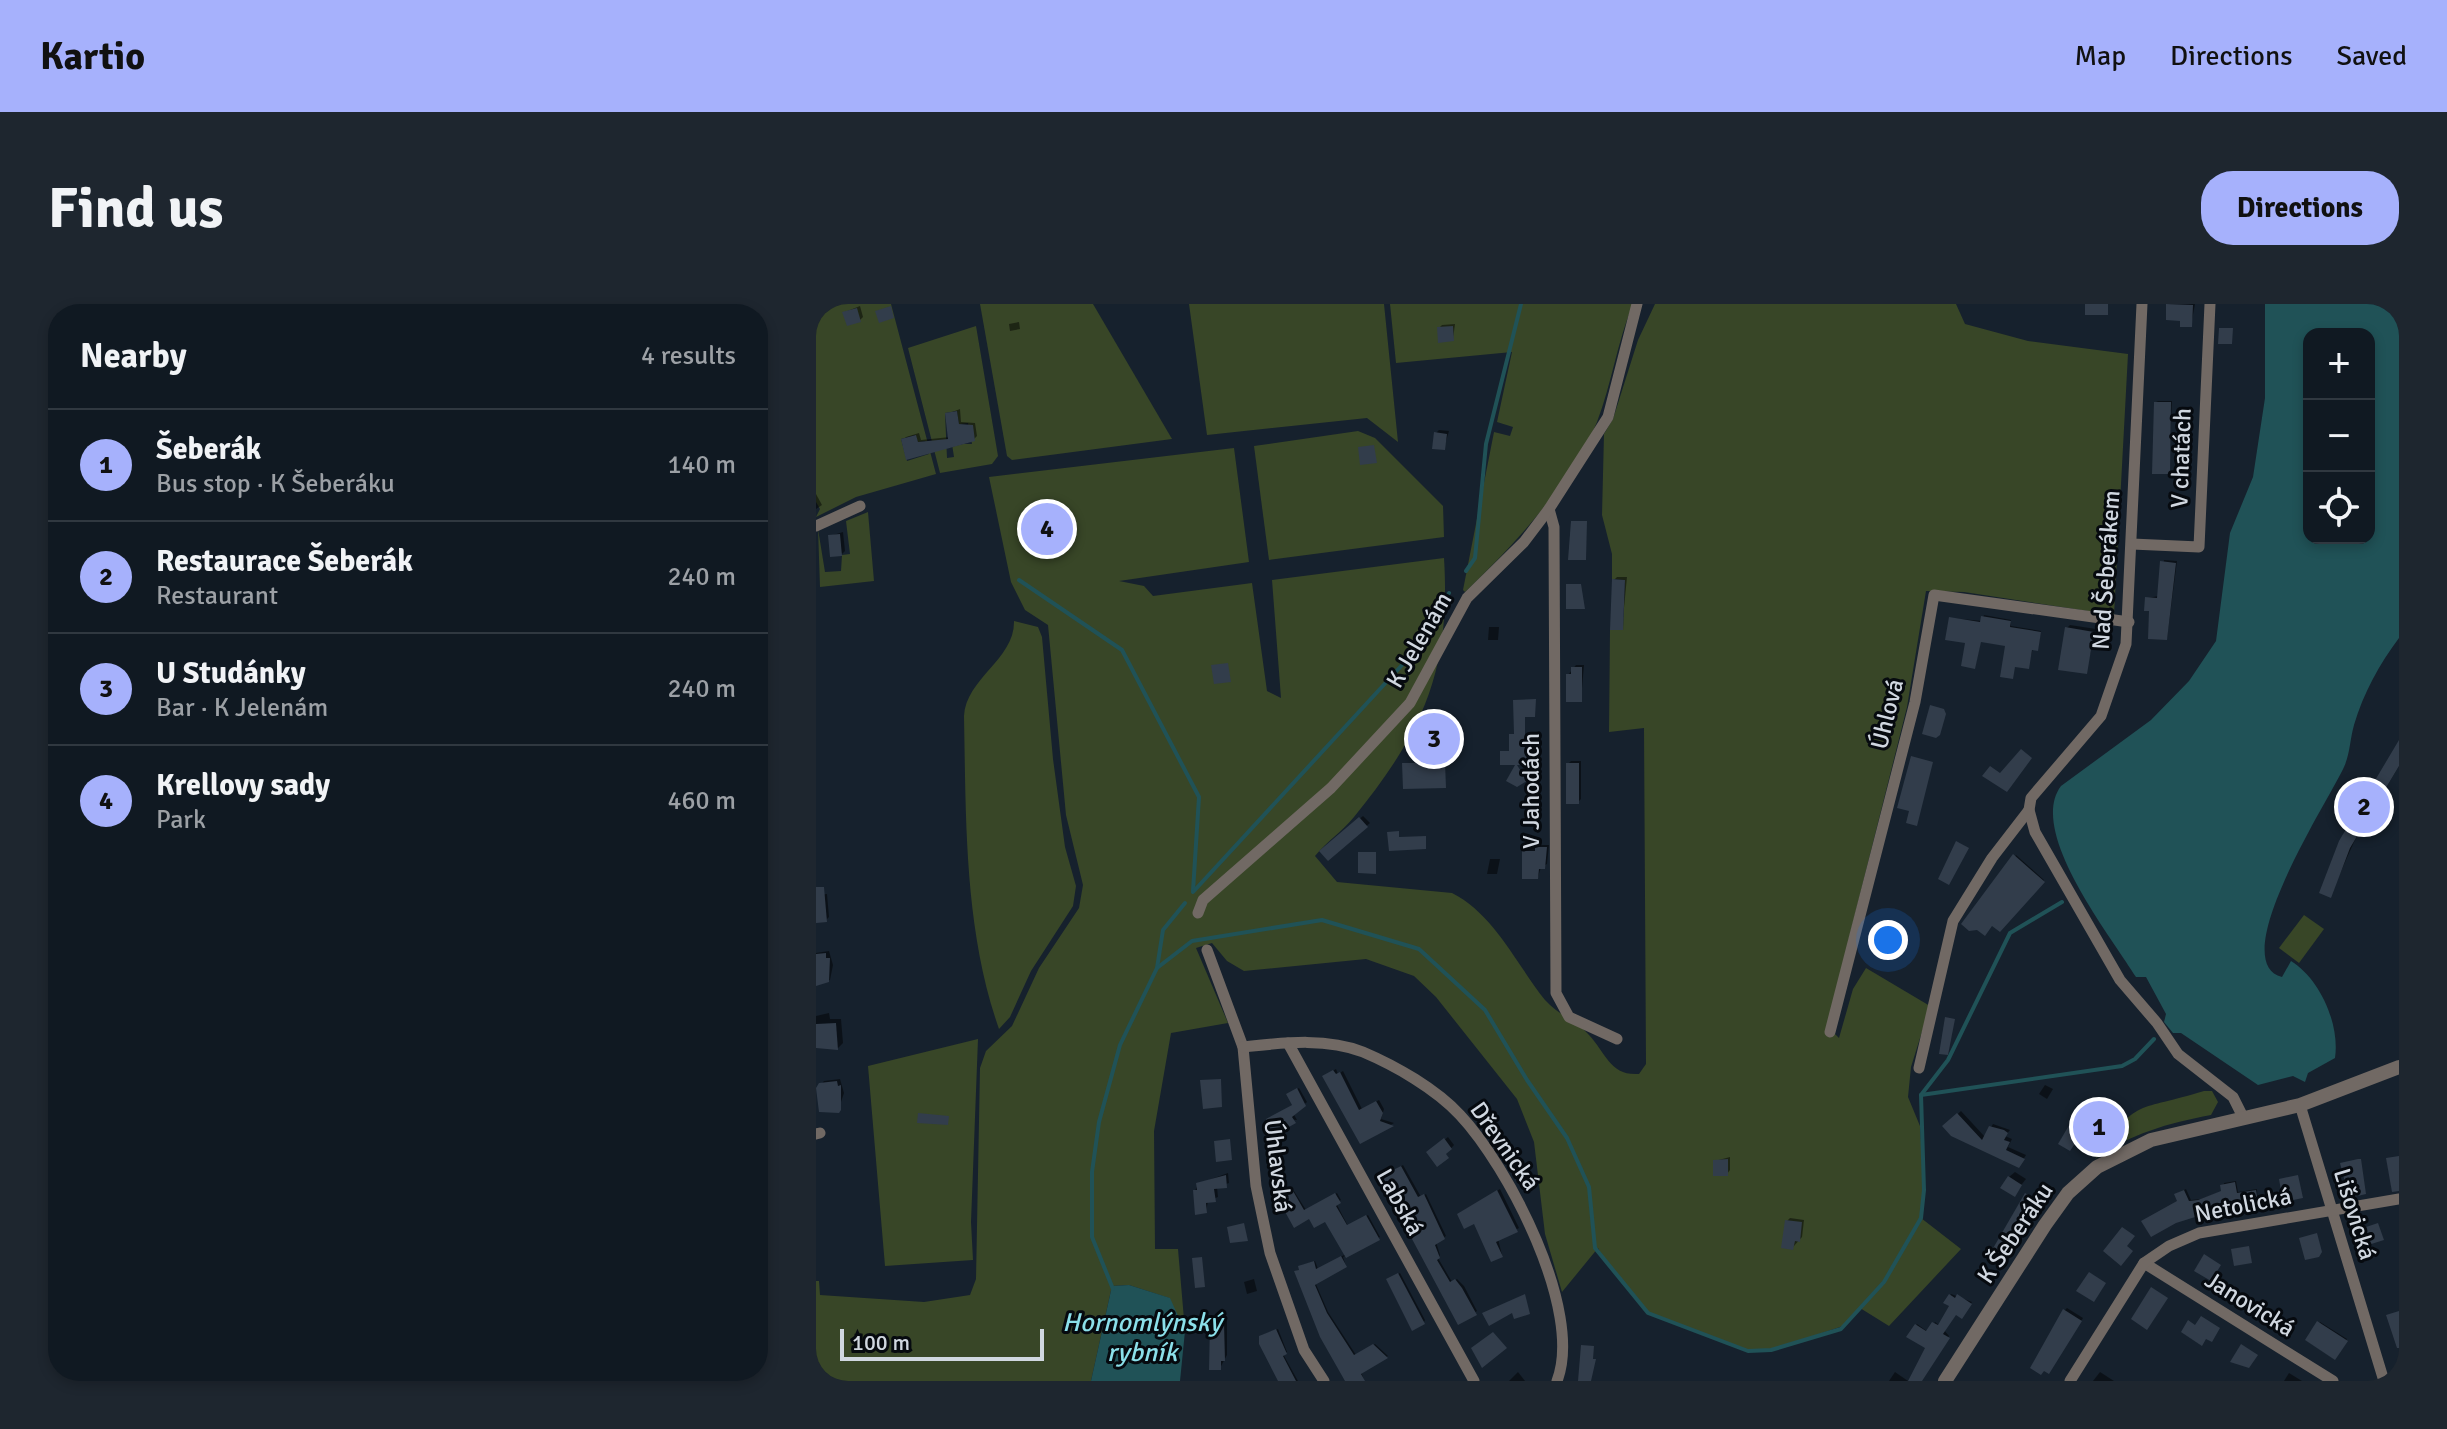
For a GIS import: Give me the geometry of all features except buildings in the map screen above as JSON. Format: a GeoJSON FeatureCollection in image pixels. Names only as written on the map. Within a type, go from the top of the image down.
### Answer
{"type":"FeatureCollection","features":[{"type":"Feature","properties":{"kind":"street","name":"K Jelenám"},"geometry":{"type":"LineString","coordinates":[[1198,913],[1203,900],[1331,788],[1410,703],[1467,598],[1524,542],[1608,417],[1637,304]]}},
{"type":"Feature","properties":{"kind":"street","name":"Nad Šeberákem"},"geometry":{"type":"LineString","coordinates":[[1919,1068],[1953,921],[1999,848],[2029,810],[2038,788],[2105,707],[2120,666],[2129,622],[2142,304]]}},
{"type":"Feature","properties":{"kind":"street","name":"V chatách"},"geometry":{"type":"LineString","coordinates":[[2132,544],[2199,547],[2210,304]]}},
{"type":"Feature","properties":{"kind":"street"},"geometry":{"type":"LineString","coordinates":[[816,526],[860,506]]}},
{"type":"Feature","properties":{"kind":"street","name":"V Jahodách"},"geometry":{"type":"LineString","coordinates":[[1549,509],[1554,527],[1556,993],[1569,1017],[1617,1039]]}},
{"type":"Feature","properties":{"kind":"street","name":"Úhlová"},"geometry":{"type":"LineString","coordinates":[[1830,1032],[1915,702],[1934,595],[2129,622]]}},
{"type":"Feature","properties":{"kind":"street"},"geometry":{"type":"LineString","coordinates":[[2029,810],[2035,832],[2105,959],[2184,1061],[2233,1097],[2243,1117]]}},
{"type":"Feature","properties":{"kind":"street","name":"Úhlavská"},"geometry":{"type":"LineString","coordinates":[[1207,950],[1243,1047],[1256,1186],[1270,1253],[1304,1350],[1324,1381]]}},
{"type":"Feature","properties":{"kind":"street","name":"Dřevnická"},"geometry":{"type":"LineString","coordinates":[[1243,1047],[1288,1043],[1336,1044],[1363,1052],[1402,1072],[1459,1114],[1527,1216],[1554,1291],[1563,1343],[1557,1381]]}},
{"type":"Feature","properties":{"kind":"street","name":"Labská"},"geometry":{"type":"LineString","coordinates":[[1288,1043],[1474,1381]]}},
{"type":"Feature","properties":{"kind":"street","name":"K Šeberáku"},"geometry":{"type":"LineString","coordinates":[[1945,1381],[2045,1225],[2076,1184],[2097,1167],[2151,1140],[2300,1105],[2399,1067]]}},
{"type":"Feature","properties":{"kind":"street","name":"Lišovická"},"geometry":{"type":"LineString","coordinates":[[2300,1105],[2384,1381]]}},
{"type":"Feature","properties":{"kind":"street","name":"Netolická"},"geometry":{"type":"LineString","coordinates":[[2070,1381],[2144,1263],[2169,1246],[2199,1233],[2399,1199]]}},
{"type":"Feature","properties":{"kind":"street","name":"Janovická"},"geometry":{"type":"LineString","coordinates":[[2144,1263],[2333,1381]]}},
{"type":"Feature","properties":{"kind":"shaded area"},"geometry":{"type":"Polygon","coordinates":[[[816,304],[891,304],[936,474],[856,497],[816,517],[820,509],[816,502],[816,304]],[[915,435],[901,439],[907,461],[929,454],[925,441],[918,442],[915,435]]]}},
{"type":"Feature","properties":{"kind":"shaded area"},"geometry":{"type":"Polygon","coordinates":[[[980,304],[1093,304],[1172,439],[1012,460],[1007,456],[980,304]]]}},
{"type":"Feature","properties":{"kind":"shaded area"},"geometry":{"type":"Polygon","coordinates":[[[1189,304],[1384,304],[1398,442],[1367,418],[1207,435],[1189,304]]]}},
{"type":"Feature","properties":{"kind":"shaded area"},"geometry":{"type":"Polygon","coordinates":[[[1390,304],[1633,304],[1597,422],[1573,468],[1540,513],[1465,592],[1494,432],[1510,436],[1513,427],[1497,422],[1512,352],[1396,363],[1390,304]]]}},
{"type":"Feature","properties":{"kind":"shaded area"},"geometry":{"type":"Polygon","coordinates":[[[1655,304],[1956,304],[1965,324],[2028,341],[2128,354],[2114,615],[1964,592],[1926,591],[1907,707],[1827,1026],[1839,1038],[1853,989],[1866,968],[1930,1006],[1911,1067],[1908,1097],[1920,1126],[1924,1190],[1921,1218],[1961,1249],[1889,1326],[1860,1308],[1843,1326],[1771,1350],[1748,1351],[1648,1313],[1606,1263],[1598,1248],[1562,1292],[1545,1234],[1534,1142],[1517,1099],[1436,997],[1414,976],[1366,959],[1244,971],[1227,961],[1212,943],[1196,948],[1228,1023],[1171,1033],[1154,1131],[1155,1249],[1178,1249],[1185,1331],[1169,1298],[1129,1285],[1112,1286],[1091,1381],[816,1381],[816,1281],[819,1281],[820,1295],[924,1302],[970,1295],[976,1279],[980,1068],[986,1051],[1012,1026],[1039,968],[1079,908],[1083,885],[1066,815],[1048,625],[1025,610],[1011,582],[989,477],[1234,448],[1249,562],[1119,581],[1144,586],[1153,596],[1252,583],[1267,691],[1281,698],[1272,580],[1444,558],[1443,634],[1428,698],[1415,727],[1378,786],[1349,822],[1315,856],[1337,882],[1452,893],[1467,902],[1504,941],[1550,1005],[1584,1030],[1615,1067],[1629,1074],[1639,1074],[1646,1064],[1644,728],[1609,732],[1610,630],[1623,630],[1625,580],[1612,579],[1612,554],[1602,515],[1604,434],[1613,419],[1638,340],[1655,304]]]}},
{"type":"Feature","properties":{"kind":"shaded area"},"geometry":{"type":"Polygon","coordinates":[[[976,326],[998,456],[992,464],[940,473],[908,348],[976,326]],[[957,411],[945,413],[947,458],[954,457],[952,444],[972,444],[968,423],[959,424],[957,411]]]}},
{"type":"Feature","properties":{"kind":"shaded area"},"geometry":{"type":"Polygon","coordinates":[[[1358,431],[1375,438],[1443,506],[1444,537],[1269,560],[1254,446],[1358,431]]]}},
{"type":"Feature","properties":{"kind":"shaded area"},"geometry":{"type":"Polygon","coordinates":[[[868,512],[874,581],[820,587],[818,529],[825,572],[841,571],[842,555],[850,554],[846,521],[868,512]]]}},
{"type":"Feature","properties":{"kind":"shaded area"},"geometry":{"type":"Polygon","coordinates":[[[1014,621],[1038,627],[1042,637],[1065,847],[1076,886],[1073,906],[1031,971],[1010,1017],[999,1029],[979,953],[973,913],[964,716],[973,690],[1007,647],[1014,621]]]}},
{"type":"Feature","properties":{"kind":"shaded area"},"geometry":{"type":"Polygon","coordinates":[[[2304,915],[2324,929],[2299,963],[2279,948],[2304,915]]]}},
{"type":"Feature","properties":{"kind":"shaded area"},"geometry":{"type":"Polygon","coordinates":[[[978,1039],[971,1222],[973,1260],[885,1266],[868,1066],[978,1039]]]}},
{"type":"Feature","properties":{"kind":"shaded area"},"geometry":{"type":"Polygon","coordinates":[[[2212,1091],[2218,1102],[2211,1115],[2150,1131],[2095,1159],[2121,1125],[2140,1109],[2212,1091]]]}},
{"type":"Feature","properties":{"kind":"water"},"geometry":{"type":"Polygon","coordinates":[[[2265,304],[2399,304],[2399,638],[2367,690],[2354,725],[2344,767],[2286,876],[2265,941],[2267,965],[2282,977],[2291,961],[2319,991],[2331,1017],[2335,1058],[2308,1073],[2305,1082],[2293,1076],[2258,1085],[2181,1033],[2173,1033],[2164,1022],[2166,1014],[2146,977],[2136,977],[2076,883],[2055,829],[2053,805],[2061,786],[2151,720],[2189,681],[2216,641],[2230,533],[2253,477],[2265,398],[2265,304]]]}},
{"type":"Feature","properties":{"kind":"water","name":"Hornomlýnský rybník"},"geometry":{"type":"Polygon","coordinates":[[[1129,1285],[1170,1298],[1185,1331],[1180,1381],[1091,1381],[1112,1286],[1129,1285]]]}},
{"type":"Feature","properties":{"kind":"waterway"},"geometry":{"type":"LineString","coordinates":[[1466,571],[1475,558],[1486,444],[1521,304]]}},
{"type":"Feature","properties":{"kind":"waterway"},"geometry":{"type":"LineString","coordinates":[[1019,580],[1122,650],[1199,797],[1193,891]]}},
{"type":"Feature","properties":{"kind":"waterway"},"geometry":{"type":"LineString","coordinates":[[1193,892],[1403,664],[1449,593]]}},
{"type":"Feature","properties":{"kind":"waterway"},"geometry":{"type":"LineString","coordinates":[[1113,1289],[1092,1237],[1092,1172],[1099,1122],[1120,1045],[1157,968],[1192,941],[1322,920],[1419,949],[1485,1010],[1567,1138],[1589,1187],[1595,1248],[1648,1313],[1748,1351],[1771,1350],[1841,1329],[1884,1282],[1921,1218],[1924,1190],[1921,1095],[1948,1060],[2010,933],[2062,902]]}},
{"type":"Feature","properties":{"kind":"waterway"},"geometry":{"type":"LineString","coordinates":[[1157,968],[1163,930],[1185,903]]}},
{"type":"Feature","properties":{"kind":"waterway"},"geometry":{"type":"LineString","coordinates":[[1921,1095],[2122,1066],[2135,1059],[2154,1039]]}},
{"type":"Feature","properties":{"kind":"place","name":"Krellovy sady"},"geometry":{"type":"Point","coordinates":[1047,529]}},
{"type":"Feature","properties":{"kind":"place","name":"U Studánky"},"geometry":{"type":"Point","coordinates":[1434,739]}},
{"type":"Feature","properties":{"kind":"place","name":"Restaurace Šeberák"},"geometry":{"type":"Point","coordinates":[2364,807]}},
{"type":"Feature","properties":{"kind":"place","name":"Šeberák"},"geometry":{"type":"Point","coordinates":[2099,1127]}}]}
